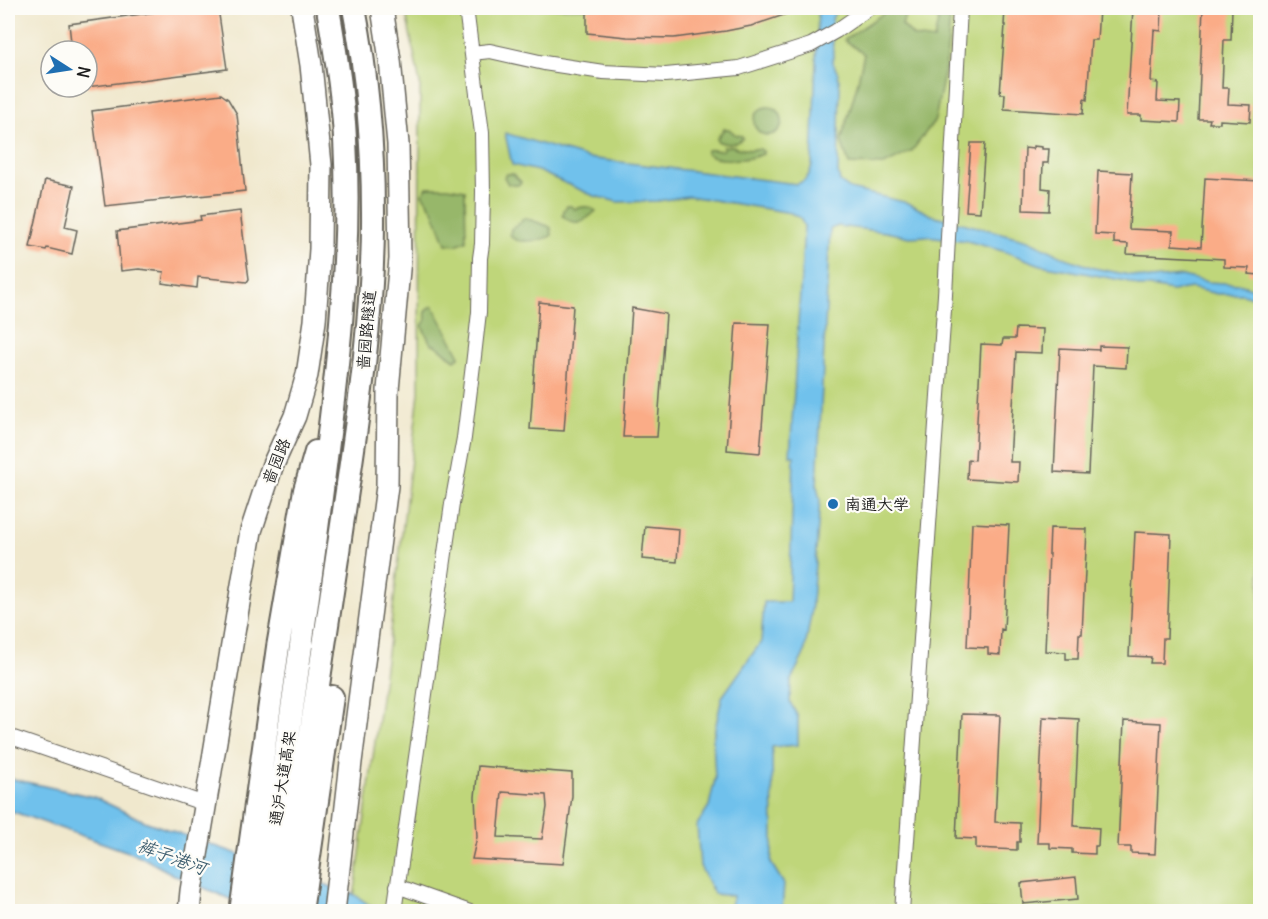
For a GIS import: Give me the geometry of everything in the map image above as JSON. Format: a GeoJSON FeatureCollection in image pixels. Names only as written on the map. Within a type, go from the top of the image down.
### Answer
{"type":"FeatureCollection","features":[{"type":"Feature","properties":{"kind":"highway","name":"啬园路隧道"},"geometry":{"type":"LineString","coordinates":[[313,648],[345,284],[347,216],[345,138],[337,62],[328,8]]}},
{"type":"Feature","properties":{"kind":"highway","name":"啬园路隧道"},"geometry":{"type":"LineString","coordinates":[[313,648],[350,469],[370,288],[373,214],[371,139],[362,47],[354,8]]}},
{"type":"Feature","properties":{"kind":"highway"},"geometry":{"type":"LineString","coordinates":[[249,910],[279,862],[327,738],[358,486],[364,355]]}},
{"type":"Feature","properties":{"kind":"highway"},"geometry":{"type":"LineString","coordinates":[[301,912],[279,862],[278,647],[305,490],[336,381]]}},
{"type":"Feature","properties":{"kind":"highway","name":"通沪大道高架"},"geometry":{"type":"LineString","coordinates":[[284,912],[279,862],[313,648]]}},
{"type":"Feature","properties":{"kind":"main road","name":"啬园路"},"geometry":{"type":"LineString","coordinates":[[190,901],[251,531],[272,467],[295,416],[307,375],[315,321],[320,249],[321,165],[311,65],[302,8]]}},
{"type":"Feature","properties":{"kind":"main road"},"geometry":{"type":"LineString","coordinates":[[334,912],[387,486],[388,390],[400,259],[398,144],[390,60],[382,8]]}},
{"type":"Feature","properties":{"kind":"street"},"geometry":{"type":"LineString","coordinates":[[394,912],[452,504],[464,438],[478,312],[482,244],[482,145],[466,8]]}},
{"type":"Feature","properties":{"kind":"street"},"geometry":{"type":"LineString","coordinates":[[472,53],[490,51],[544,63],[603,72],[666,75],[739,68],[811,45],[869,8]]}},
{"type":"Feature","properties":{"kind":"street"},"geometry":{"type":"LineString","coordinates":[[902,912],[945,295],[960,8]]}},
{"type":"Feature","properties":{"kind":"street"},"geometry":{"type":"LineString","coordinates":[[8,736],[205,804]]}},
{"type":"Feature","properties":{"kind":"street"},"geometry":{"type":"LineString","coordinates":[[397,886],[470,912]]}},
{"type":"Feature","properties":{"kind":"green space","name":"南通大学"},"geometry":{"type":"Polygon","coordinates":[[[405,8],[1260,8],[1260,911],[352,912],[419,393],[420,84],[405,8]]]}},
{"type":"Feature","properties":{"kind":"green space"},"geometry":{"type":"Polygon","coordinates":[[[891,8],[912,8],[906,12],[902,25],[914,37],[934,40],[939,17],[950,19],[946,64],[935,120],[912,151],[884,165],[849,164],[841,141],[864,54],[844,40],[891,8]]]}},
{"type":"Feature","properties":{"kind":"green space"},"geometry":{"type":"Polygon","coordinates":[[[768,107],[778,111],[782,121],[778,131],[768,135],[758,131],[754,121],[758,111],[768,107]]]}},
{"type":"Feature","properties":{"kind":"green space"},"geometry":{"type":"Polygon","coordinates":[[[724,129],[729,129],[743,138],[730,144],[717,141],[724,129]]]}},
{"type":"Feature","properties":{"kind":"green space"},"geometry":{"type":"Polygon","coordinates":[[[723,147],[759,149],[763,151],[763,154],[734,160],[718,158],[706,153],[707,150],[723,150],[723,147]]]}},
{"type":"Feature","properties":{"kind":"green space"},"geometry":{"type":"Polygon","coordinates":[[[506,174],[513,174],[521,182],[520,184],[508,184],[504,177],[506,174]]]}},
{"type":"Feature","properties":{"kind":"green space"},"geometry":{"type":"Polygon","coordinates":[[[427,187],[465,190],[466,241],[456,245],[446,244],[433,210],[422,194],[427,187]]]}},
{"type":"Feature","properties":{"kind":"green space"},"geometry":{"type":"Polygon","coordinates":[[[567,206],[574,209],[587,207],[596,211],[580,222],[572,222],[563,216],[567,206]]]}},
{"type":"Feature","properties":{"kind":"green space"},"geometry":{"type":"Polygon","coordinates":[[[525,218],[548,226],[551,228],[552,235],[532,241],[512,238],[511,229],[525,218]]]}},
{"type":"Feature","properties":{"kind":"green space"},"geometry":{"type":"Polygon","coordinates":[[[433,306],[460,356],[455,360],[431,344],[422,326],[426,320],[426,311],[433,306]]]}},
{"type":"Feature","properties":{"kind":"water"},"geometry":{"type":"Polygon","coordinates":[[[818,8],[837,8],[832,19],[833,63],[838,74],[840,88],[838,172],[840,182],[850,189],[908,203],[931,215],[1028,240],[1094,268],[1150,279],[1182,276],[1208,282],[1239,284],[1260,291],[1260,305],[1254,298],[1243,294],[1217,294],[1192,288],[1172,291],[1140,287],[1126,281],[1041,265],[967,241],[927,236],[909,237],[838,226],[830,229],[817,486],[820,500],[811,615],[804,654],[791,680],[790,702],[798,717],[798,745],[772,747],[771,863],[784,884],[782,911],[755,911],[731,906],[733,896],[714,894],[700,866],[697,825],[709,806],[715,779],[713,738],[722,697],[761,642],[764,602],[789,602],[794,456],[790,456],[804,226],[800,218],[791,213],[689,196],[658,201],[618,202],[594,196],[538,171],[512,165],[505,133],[588,158],[797,184],[808,177],[812,164],[818,8]]]}},
{"type":"Feature","properties":{"kind":"water","name":"裤子港河"},"geometry":{"type":"Polygon","coordinates":[[[8,778],[94,797],[144,821],[355,895],[380,911],[265,911],[230,899],[174,875],[140,856],[8,810],[8,778]]]}},
{"type":"Feature","properties":{"kind":"building"},"geometry":{"type":"Polygon","coordinates":[[[156,8],[218,8],[227,69],[99,85],[99,39],[71,39],[69,24],[156,12],[156,8]]]}},
{"type":"Feature","properties":{"kind":"building"},"geometry":{"type":"Polygon","coordinates":[[[587,8],[802,9],[751,26],[674,38],[587,33],[587,8]]]}},
{"type":"Feature","properties":{"kind":"building"},"geometry":{"type":"Polygon","coordinates":[[[1133,8],[1162,8],[1161,31],[1154,30],[1151,82],[1158,83],[1157,101],[1180,102],[1179,122],[1141,120],[1141,115],[1127,115],[1133,8]]]}},
{"type":"Feature","properties":{"kind":"building"},"geometry":{"type":"Polygon","coordinates":[[[1203,8],[1232,8],[1231,40],[1224,40],[1222,88],[1229,88],[1228,104],[1251,105],[1250,122],[1220,120],[1220,123],[1209,123],[1210,119],[1198,119],[1203,8]]]}},
{"type":"Feature","properties":{"kind":"building"},"geometry":{"type":"Polygon","coordinates":[[[1005,9],[1099,9],[1097,40],[1091,40],[1087,100],[1084,99],[1083,114],[1004,109],[1005,94],[1000,94],[1004,25],[1005,9]]]}},
{"type":"Feature","properties":{"kind":"building"},"geometry":{"type":"Polygon","coordinates":[[[221,94],[228,99],[237,114],[245,191],[105,206],[92,111],[221,94]]]}},
{"type":"Feature","properties":{"kind":"building"},"geometry":{"type":"Polygon","coordinates":[[[971,143],[985,143],[980,212],[966,211],[971,143]]]}},
{"type":"Feature","properties":{"kind":"building"},"geometry":{"type":"Polygon","coordinates":[[[1033,146],[1049,149],[1048,163],[1043,163],[1042,188],[1050,189],[1049,211],[1023,210],[1025,148],[1033,149],[1033,146]]]}},
{"type":"Feature","properties":{"kind":"building"},"geometry":{"type":"Polygon","coordinates":[[[1098,171],[1132,173],[1129,229],[1173,231],[1172,245],[1201,247],[1205,178],[1260,181],[1260,275],[1248,274],[1249,268],[1224,267],[1224,259],[1127,254],[1128,244],[1114,243],[1114,235],[1095,234],[1098,171]]]}},
{"type":"Feature","properties":{"kind":"building"},"geometry":{"type":"Polygon","coordinates":[[[45,180],[74,186],[65,227],[77,230],[72,254],[47,248],[46,250],[30,247],[45,180]]]}},
{"type":"Feature","properties":{"kind":"building"},"geometry":{"type":"Polygon","coordinates":[[[240,211],[249,279],[247,282],[198,277],[197,288],[162,283],[164,272],[139,269],[121,271],[117,231],[201,220],[200,216],[240,211]]]}},
{"type":"Feature","properties":{"kind":"building"},"geometry":{"type":"Polygon","coordinates":[[[539,302],[573,306],[564,431],[530,429],[539,302]]]}},
{"type":"Feature","properties":{"kind":"building"},"geometry":{"type":"Polygon","coordinates":[[[632,308],[666,314],[657,437],[623,437],[632,308]]]}},
{"type":"Feature","properties":{"kind":"building"},"geometry":{"type":"Polygon","coordinates":[[[736,323],[770,324],[760,453],[727,450],[736,323]]]}},
{"type":"Feature","properties":{"kind":"building"},"geometry":{"type":"Polygon","coordinates":[[[1016,328],[1043,329],[1042,353],[1016,352],[1010,462],[1019,462],[1018,482],[967,479],[968,459],[975,460],[981,344],[1002,345],[1003,339],[1015,339],[1016,328]]]}},
{"type":"Feature","properties":{"kind":"building"},"geometry":{"type":"Polygon","coordinates":[[[1099,346],[1127,347],[1126,368],[1093,366],[1088,474],[1054,472],[1060,348],[1099,350],[1099,346]]]}},
{"type":"Feature","properties":{"kind":"building"},"geometry":{"type":"Polygon","coordinates":[[[972,523],[1009,525],[1004,630],[1001,629],[1000,655],[988,654],[988,648],[967,647],[972,523]]]}},
{"type":"Feature","properties":{"kind":"building"},"geometry":{"type":"Polygon","coordinates":[[[645,526],[679,529],[677,562],[642,559],[645,526]]]}},
{"type":"Feature","properties":{"kind":"building"},"geometry":{"type":"Polygon","coordinates":[[[1050,528],[1087,529],[1082,634],[1079,634],[1078,659],[1066,659],[1066,652],[1045,651],[1050,528]]]}},
{"type":"Feature","properties":{"kind":"building"},"geometry":{"type":"Polygon","coordinates":[[[1135,532],[1171,534],[1167,638],[1163,638],[1162,663],[1150,663],[1151,657],[1129,656],[1135,532]]]}},
{"type":"Feature","properties":{"kind":"building"},"geometry":{"type":"Polygon","coordinates":[[[962,714],[1000,715],[995,822],[1020,823],[1020,842],[1017,842],[1017,850],[976,848],[976,839],[956,838],[962,714]]]}},
{"type":"Feature","properties":{"kind":"building"},"geometry":{"type":"Polygon","coordinates":[[[1043,717],[1079,719],[1074,826],[1099,828],[1095,854],[1072,853],[1072,849],[1050,848],[1050,843],[1037,843],[1043,717]]]}},
{"type":"Feature","properties":{"kind":"building"},"geometry":{"type":"Polygon","coordinates":[[[1124,721],[1161,723],[1155,854],[1131,853],[1131,847],[1118,847],[1124,721]]]}},
{"type":"Feature","properties":{"kind":"building"},"geometry":{"type":"Polygon","coordinates":[[[478,766],[572,773],[572,796],[563,864],[472,859],[477,837],[475,797],[478,766]],[[502,792],[498,837],[542,839],[547,807],[546,795],[502,792]]]}},
{"type":"Feature","properties":{"kind":"building"},"geometry":{"type":"Polygon","coordinates":[[[1076,877],[1078,899],[1023,904],[1021,883],[1076,877]]]}},
{"type":"Feature","properties":{"kind":"place","name":"南通大学"},"geometry":{"type":"Point","coordinates":[833,504]}}]}
